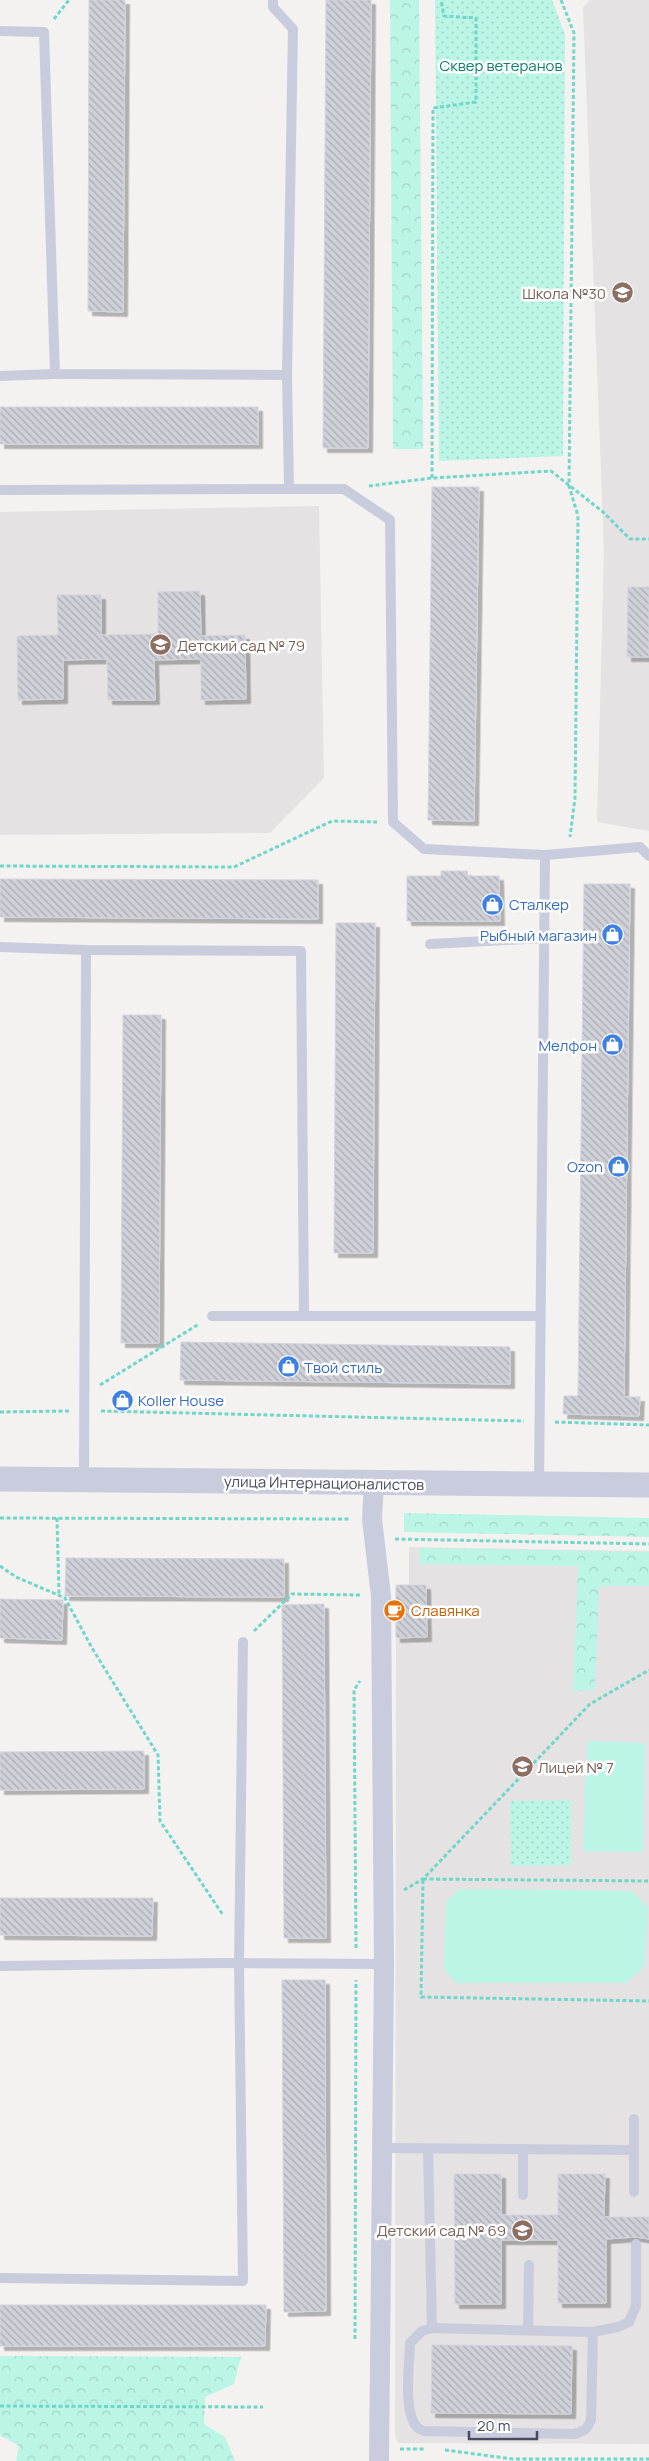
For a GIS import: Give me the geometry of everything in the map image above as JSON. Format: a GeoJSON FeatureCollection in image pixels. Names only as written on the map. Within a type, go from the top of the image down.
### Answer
{"type":"FeatureCollection","features":[{"type":"Feature","properties":{"kind":"street","name":"улица Интернационалистов"},"geometry":{"type":"LineString","coordinates":[[0,1479],[649,1485]]}},
{"type":"Feature","properties":{"kind":"street"},"geometry":{"type":"LineString","coordinates":[[374,1483],[372,1519],[381,1596],[384,1964],[379,2455]]}},
{"type":"Feature","properties":{"kind":"lane"},"geometry":{"type":"LineString","coordinates":[[273,0],[273,7],[293,29],[287,375],[289,489]]}},
{"type":"Feature","properties":{"kind":"lane"},"geometry":{"type":"LineString","coordinates":[[0,31],[44,32],[55,374]]}},
{"type":"Feature","properties":{"kind":"lane"},"geometry":{"type":"LineString","coordinates":[[0,376],[55,374],[287,375]]}},
{"type":"Feature","properties":{"kind":"lane"},"geometry":{"type":"LineString","coordinates":[[0,490],[344,489],[390,520],[393,822],[424,849],[545,855],[640,847],[649,856]]}},
{"type":"Feature","properties":{"kind":"lane"},"geometry":{"type":"LineString","coordinates":[[538,1485],[540,1422],[538,1316],[545,855]]}},
{"type":"Feature","properties":{"kind":"lane"},"geometry":{"type":"LineString","coordinates":[[430,944],[544,938]]}},
{"type":"Feature","properties":{"kind":"lane"},"geometry":{"type":"LineString","coordinates":[[0,947],[86,950],[301,951],[304,1316]]}},
{"type":"Feature","properties":{"kind":"lane"},"geometry":{"type":"LineString","coordinates":[[84,1480],[86,950]]}},
{"type":"Feature","properties":{"kind":"lane"},"geometry":{"type":"LineString","coordinates":[[212,1316],[538,1316]]}},
{"type":"Feature","properties":{"kind":"lane"},"geometry":{"type":"LineString","coordinates":[[0,2278],[243,2281],[239,1964],[243,1642]]}},
{"type":"Feature","properties":{"kind":"lane"},"geometry":{"type":"LineString","coordinates":[[0,1966],[384,1964]]}},
{"type":"Feature","properties":{"kind":"lane"},"geometry":{"type":"LineString","coordinates":[[634,2119],[634,2192]]}},
{"type":"Feature","properties":{"kind":"lane"},"geometry":{"type":"LineString","coordinates":[[383,2148],[633,2150]]}},
{"type":"Feature","properties":{"kind":"lane"},"geometry":{"type":"LineString","coordinates":[[428,2149],[432,2328]]}},
{"type":"Feature","properties":{"kind":"lane"},"geometry":{"type":"LineString","coordinates":[[523,2149],[523,2195]]}},
{"type":"Feature","properties":{"kind":"lane"},"geometry":{"type":"LineString","coordinates":[[593,2332],[588,2427],[584,2432],[565,2434],[417,2429],[409,2416],[410,2343],[422,2330],[432,2328],[593,2332],[618,2327],[629,2322],[636,2306],[636,2244]]}},
{"type":"Feature","properties":{"kind":"lane"},"geometry":{"type":"LineString","coordinates":[[528,2330],[529,2265]]}},
{"type":"Feature","properties":{"kind":"path"},"geometry":{"type":"LineString","coordinates":[[44,32],[70,0]]}},
{"type":"Feature","properties":{"kind":"path"},"geometry":{"type":"LineString","coordinates":[[432,478],[433,108],[476,102],[476,18],[444,16],[441,0]]}},
{"type":"Feature","properties":{"kind":"path"},"geometry":{"type":"LineString","coordinates":[[561,0],[574,33],[569,486],[578,516],[574,798],[568,852]]}},
{"type":"Feature","properties":{"kind":"path"},"geometry":{"type":"LineString","coordinates":[[344,489],[432,478],[551,471],[603,512],[630,539],[649,539]]}},
{"type":"Feature","properties":{"kind":"path"},"geometry":{"type":"LineString","coordinates":[[0,866],[234,867],[332,821],[393,822]]}},
{"type":"Feature","properties":{"kind":"path"},"geometry":{"type":"LineString","coordinates":[[84,1395],[212,1316]]}},
{"type":"Feature","properties":{"kind":"path"},"geometry":{"type":"LineString","coordinates":[[0,1412],[84,1410],[649,1425]]}},
{"type":"Feature","properties":{"kind":"path"},"geometry":{"type":"LineString","coordinates":[[0,1518],[372,1519],[396,1539],[649,1544]]}},
{"type":"Feature","properties":{"kind":"path"},"geometry":{"type":"LineString","coordinates":[[58,1518],[59,1595]]}},
{"type":"Feature","properties":{"kind":"path"},"geometry":{"type":"LineString","coordinates":[[0,1566],[16,1577],[65,1598],[92,1648],[158,1755],[160,1821],[225,1918]]}},
{"type":"Feature","properties":{"kind":"path"},"geometry":{"type":"LineString","coordinates":[[243,1642],[292,1594],[381,1596]]}},
{"type":"Feature","properties":{"kind":"path"},"geometry":{"type":"LineString","coordinates":[[356,2339],[354,1690],[381,1652]]}},
{"type":"Feature","properties":{"kind":"path"},"geometry":{"type":"LineString","coordinates":[[649,1670],[590,1704],[423,1879],[421,1997],[649,2001]]}},
{"type":"Feature","properties":{"kind":"path"},"geometry":{"type":"LineString","coordinates":[[423,1879],[649,1881]]}},
{"type":"Feature","properties":{"kind":"path"},"geometry":{"type":"LineString","coordinates":[[0,2406],[263,2407]]}},
{"type":"Feature","properties":{"kind":"path"},"geometry":{"type":"LineString","coordinates":[[379,2455],[427,2450]]}},
{"type":"Feature","properties":{"kind":"path"},"geometry":{"type":"LineString","coordinates":[[437,2450],[513,2459],[649,2459]]}},
{"type":"Feature","properties":{"kind":"shaded area","name":"Школа №30"},"geometry":{"type":"Polygon","coordinates":[[[590,0],[649,0],[649,831],[597,822],[604,550],[583,7],[590,0]]]}},
{"type":"Feature","properties":{"kind":"shaded area","name":"Детский сад № 79"},"geometry":{"type":"Polygon","coordinates":[[[319,506],[324,778],[270,833],[0,835],[0,512],[319,506]]]}},
{"type":"Feature","properties":{"kind":"shaded area"},"geometry":{"type":"Polygon","coordinates":[[[409,1547],[649,1551],[649,2444],[398,2443],[395,2434],[396,1638],[427,1637],[426,1585],[409,1585],[409,1547]]]}},
{"type":"Feature","properties":{"kind":"green space"},"geometry":{"type":"Polygon","coordinates":[[[390,0],[419,0],[423,449],[393,449],[390,0]]]}},
{"type":"Feature","properties":{"kind":"green space","name":"Сквер ветеранов"},"geometry":{"type":"Polygon","coordinates":[[[435,0],[552,0],[565,35],[563,456],[439,461],[435,0]]]}},
{"type":"Feature","properties":{"kind":"green space"},"geometry":{"type":"Polygon","coordinates":[[[404,1513],[649,1518],[649,1537],[404,1532],[404,1513]]]}},
{"type":"Feature","properties":{"kind":"green space"},"geometry":{"type":"Polygon","coordinates":[[[419,1548],[649,1552],[649,1586],[599,1586],[595,1689],[573,1692],[578,1566],[420,1564],[419,1548]]]}},
{"type":"Feature","properties":{"kind":"green space"},"geometry":{"type":"Polygon","coordinates":[[[587,1741],[645,1743],[643,1852],[583,1851],[587,1741]]]}},
{"type":"Feature","properties":{"kind":"green space"},"geometry":{"type":"Polygon","coordinates":[[[571,1800],[571,1865],[511,1866],[510,1801],[571,1800]]]}},
{"type":"Feature","properties":{"kind":"green space"},"geometry":{"type":"Polygon","coordinates":[[[460,1889],[632,1891],[648,1908],[644,1967],[626,1983],[456,1983],[444,1969],[446,1902],[460,1889]]]}},
{"type":"Feature","properties":{"kind":"green space"},"geometry":{"type":"Polygon","coordinates":[[[0,2356],[241,2357],[234,2384],[205,2397],[204,2424],[225,2437],[235,2461],[16,2461],[19,2446],[0,2435],[0,2356]]]}},
{"type":"Feature","properties":{"kind":"building"},"geometry":{"type":"Polygon","coordinates":[[[89,0],[125,0],[123,312],[88,311],[89,0]]]}},
{"type":"Feature","properties":{"kind":"building"},"geometry":{"type":"Polygon","coordinates":[[[326,0],[371,0],[368,448],[323,448],[326,0]]]}},
{"type":"Feature","properties":{"kind":"building"},"geometry":{"type":"Polygon","coordinates":[[[0,407],[258,407],[258,444],[0,444],[0,407]]]}},
{"type":"Feature","properties":{"kind":"building"},"geometry":{"type":"Polygon","coordinates":[[[432,487],[479,487],[474,821],[428,820],[432,487]]]}},
{"type":"Feature","properties":{"kind":"building"},"geometry":{"type":"Polygon","coordinates":[[[628,587],[649,587],[649,657],[627,657],[628,587]]]}},
{"type":"Feature","properties":{"kind":"building"},"geometry":{"type":"Polygon","coordinates":[[[200,591],[201,636],[245,635],[246,699],[201,700],[201,659],[154,660],[155,700],[108,700],[107,659],[63,660],[63,699],[18,700],[17,636],[58,635],[57,595],[101,595],[101,635],[158,634],[158,592],[200,591]]]}},
{"type":"Feature","properties":{"kind":"building"},"geometry":{"type":"Polygon","coordinates":[[[441,871],[467,871],[468,876],[499,876],[500,921],[407,921],[407,876],[441,876],[441,871]]]}},
{"type":"Feature","properties":{"kind":"building"},"geometry":{"type":"Polygon","coordinates":[[[0,879],[318,880],[318,919],[0,917],[0,879]]]}},
{"type":"Feature","properties":{"kind":"building"},"geometry":{"type":"Polygon","coordinates":[[[584,884],[630,884],[624,1397],[640,1397],[639,1416],[563,1414],[564,1396],[578,1396],[584,884]]]}},
{"type":"Feature","properties":{"kind":"building"},"geometry":{"type":"Polygon","coordinates":[[[336,923],[375,923],[373,1253],[334,1253],[336,923]]]}},
{"type":"Feature","properties":{"kind":"building"},"geometry":{"type":"Polygon","coordinates":[[[123,1015],[161,1015],[159,1343],[121,1343],[123,1015]]]}},
{"type":"Feature","properties":{"kind":"building"},"geometry":{"type":"Polygon","coordinates":[[[181,1342],[510,1347],[510,1384],[180,1380],[181,1342]]]}},
{"type":"Feature","properties":{"kind":"building"},"geometry":{"type":"Polygon","coordinates":[[[66,1558],[284,1559],[284,1597],[65,1596],[66,1558]]]}},
{"type":"Feature","properties":{"kind":"building"},"geometry":{"type":"Polygon","coordinates":[[[396,1585],[426,1585],[427,1637],[396,1638],[396,1585]]]}},
{"type":"Feature","properties":{"kind":"building"},"geometry":{"type":"Polygon","coordinates":[[[0,1599],[63,1600],[62,1640],[0,1638],[0,1599]]]}},
{"type":"Feature","properties":{"kind":"building"},"geometry":{"type":"Polygon","coordinates":[[[324,1604],[326,1938],[284,1938],[282,1605],[324,1604]]]}},
{"type":"Feature","properties":{"kind":"building"},"geometry":{"type":"Polygon","coordinates":[[[144,1751],[144,1789],[0,1790],[0,1752],[144,1751]]]}},
{"type":"Feature","properties":{"kind":"building"},"geometry":{"type":"Polygon","coordinates":[[[0,1898],[153,1898],[152,1936],[0,1935],[0,1898]]]}},
{"type":"Feature","properties":{"kind":"building"},"geometry":{"type":"Polygon","coordinates":[[[282,1980],[325,1980],[326,2311],[284,2312],[282,1980]]]}},
{"type":"Feature","properties":{"kind":"building"},"geometry":{"type":"Polygon","coordinates":[[[454,2174],[501,2174],[501,2215],[558,2215],[558,2174],[605,2174],[604,2217],[649,2217],[649,2239],[636,2237],[606,2239],[606,2303],[558,2303],[558,2240],[501,2240],[501,2304],[455,2304],[454,2174]]]}},
{"type":"Feature","properties":{"kind":"building"},"geometry":{"type":"Polygon","coordinates":[[[0,2305],[266,2305],[265,2346],[0,2346],[0,2305]]]}},
{"type":"Feature","properties":{"kind":"building"},"geometry":{"type":"Polygon","coordinates":[[[432,2345],[572,2346],[571,2414],[431,2413],[432,2345]]]}},
{"type":"Feature","properties":{"kind":"place","name":"Школа №30"},"geometry":{"type":"Point","coordinates":[622,293]}},
{"type":"Feature","properties":{"kind":"place","name":"Детский сад № 79"},"geometry":{"type":"Point","coordinates":[161,645]}},
{"type":"Feature","properties":{"kind":"place","name":"Сталкер"},"geometry":{"type":"Point","coordinates":[493,904]}},
{"type":"Feature","properties":{"kind":"place","name":"Рыбный магазин"},"geometry":{"type":"Point","coordinates":[613,935]}},
{"type":"Feature","properties":{"kind":"place","name":"Мелфон"},"geometry":{"type":"Point","coordinates":[613,1045]}},
{"type":"Feature","properties":{"kind":"place","name":"Ozon"},"geometry":{"type":"Point","coordinates":[619,1166]}},
{"type":"Feature","properties":{"kind":"place","name":"Твой стиль"},"geometry":{"type":"Point","coordinates":[288,1367]}},
{"type":"Feature","properties":{"kind":"place","name":"Koller House"},"geometry":{"type":"Point","coordinates":[122,1400]}},
{"type":"Feature","properties":{"kind":"place","name":"Славянка"},"geometry":{"type":"Point","coordinates":[395,1610]}},
{"type":"Feature","properties":{"kind":"place","name":"Лицей № 7"},"geometry":{"type":"Point","coordinates":[522,1767]}},
{"type":"Feature","properties":{"kind":"place","name":"Детский сад № 69"},"geometry":{"type":"Point","coordinates":[522,2230]}}]}
